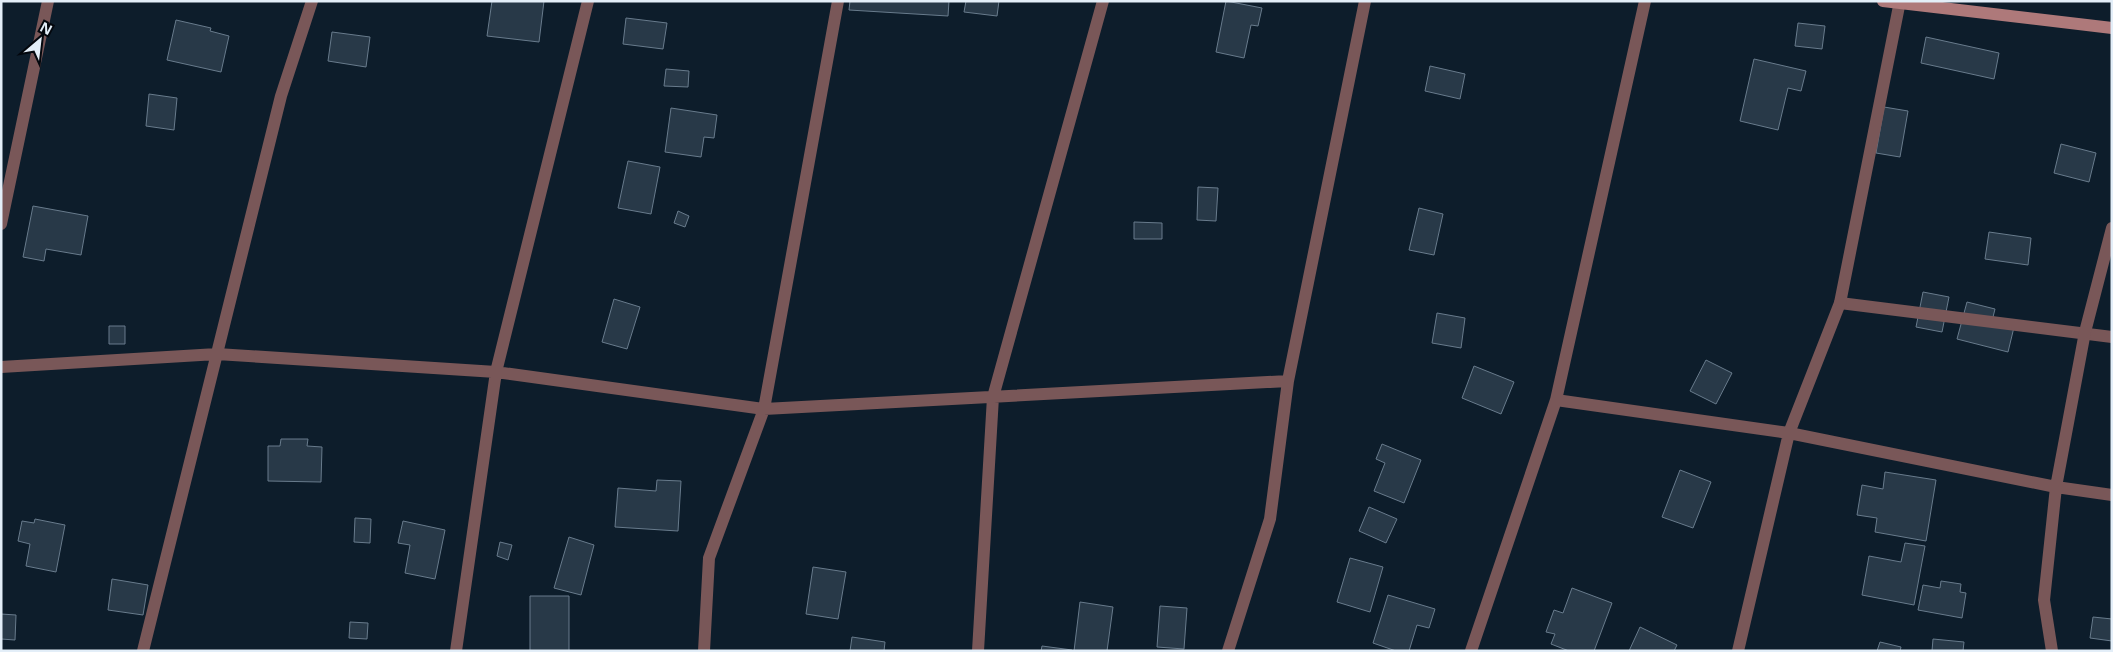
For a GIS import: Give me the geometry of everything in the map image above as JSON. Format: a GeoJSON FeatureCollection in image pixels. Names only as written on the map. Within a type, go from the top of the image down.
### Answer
{"type":"FeatureCollection","features":[{"type":"Feature","properties":{"kind":"street"},"geometry":{"type":"LineString","coordinates":[[1,224],[48,1]]}},
{"type":"Feature","properties":{"kind":"street"},"geometry":{"type":"LineString","coordinates":[[143,651],[281,96],[312,1]]}},
{"type":"Feature","properties":{"kind":"street"},"geometry":{"type":"LineString","coordinates":[[456,651],[496,372],[588,1]]}},
{"type":"Feature","properties":{"kind":"street"},"geometry":{"type":"LineString","coordinates":[[704,651],[709,558],[764,409],[838,1]]}},
{"type":"Feature","properties":{"kind":"street"},"geometry":{"type":"LineString","coordinates":[[978,651],[993,397],[1103,1]]}},
{"type":"Feature","properties":{"kind":"street"},"geometry":{"type":"LineString","coordinates":[[1228,651],[1270,519],[1288,382],[1365,1]]}},
{"type":"Feature","properties":{"kind":"street"},"geometry":{"type":"LineString","coordinates":[[1471,651],[1556,400],[1646,1]]}},
{"type":"Feature","properties":{"kind":"street"},"geometry":{"type":"LineString","coordinates":[[1883,1],[2112,28]]}},
{"type":"Feature","properties":{"kind":"street"},"geometry":{"type":"LineString","coordinates":[[1738,651],[1789,433],[1840,304],[1900,2]]}},
{"type":"Feature","properties":{"kind":"street"},"geometry":{"type":"LineString","coordinates":[[2052,651],[2044,600],[2056,487],[2085,332],[2112,228]]}},
{"type":"Feature","properties":{"kind":"street"},"geometry":{"type":"LineString","coordinates":[[1840,304],[2085,332],[2112,337]]}},
{"type":"Feature","properties":{"kind":"street"},"geometry":{"type":"LineString","coordinates":[[1,367],[217,354],[496,372],[764,409],[1288,382]]}},
{"type":"Feature","properties":{"kind":"street"},"geometry":{"type":"LineString","coordinates":[[1556,400],[1789,433],[2056,487],[2112,495]]}},
{"type":"Feature","properties":{"kind":"building"},"geometry":{"type":"Polygon","coordinates":[[[492,1],[544,1],[539,42],[487,36],[492,1]]]}},
{"type":"Feature","properties":{"kind":"building"},"geometry":{"type":"Polygon","coordinates":[[[850,1],[949,1],[948,16],[849,10],[850,1]]]}},
{"type":"Feature","properties":{"kind":"building"},"geometry":{"type":"Polygon","coordinates":[[[966,1],[999,1],[997,16],[964,12],[966,1]]]}},
{"type":"Feature","properties":{"kind":"building"},"geometry":{"type":"Polygon","coordinates":[[[1226,1],[1262,8],[1258,26],[1251,25],[1244,58],[1216,52],[1226,1]]]}},
{"type":"Feature","properties":{"kind":"building"},"geometry":{"type":"Polygon","coordinates":[[[626,18],[667,23],[663,49],[623,44],[626,18]]]}},
{"type":"Feature","properties":{"kind":"building"},"geometry":{"type":"Polygon","coordinates":[[[176,20],[211,28],[210,31],[229,36],[221,72],[167,60],[176,20]]]}},
{"type":"Feature","properties":{"kind":"building"},"geometry":{"type":"Polygon","coordinates":[[[1798,23],[1825,26],[1822,49],[1795,46],[1798,23]]]}},
{"type":"Feature","properties":{"kind":"building"},"geometry":{"type":"Polygon","coordinates":[[[332,32],[370,37],[366,67],[328,61],[332,32]]]}},
{"type":"Feature","properties":{"kind":"building"},"geometry":{"type":"Polygon","coordinates":[[[1926,37],[1999,53],[1994,79],[1921,63],[1926,37]]]}},
{"type":"Feature","properties":{"kind":"building"},"geometry":{"type":"Polygon","coordinates":[[[1754,59],[1806,71],[1801,91],[1788,88],[1778,130],[1740,121],[1754,59]]]}},
{"type":"Feature","properties":{"kind":"building"},"geometry":{"type":"Polygon","coordinates":[[[1430,66],[1465,74],[1460,99],[1425,91],[1430,66]]]}},
{"type":"Feature","properties":{"kind":"building"},"geometry":{"type":"Polygon","coordinates":[[[666,69],[689,71],[688,87],[664,86],[666,69]]]}},
{"type":"Feature","properties":{"kind":"building"},"geometry":{"type":"Polygon","coordinates":[[[149,94],[177,98],[174,130],[146,126],[149,94]]]}},
{"type":"Feature","properties":{"kind":"building"},"geometry":{"type":"Polygon","coordinates":[[[1884,107],[1908,111],[1900,157],[1876,153],[1884,107]]]}},
{"type":"Feature","properties":{"kind":"building"},"geometry":{"type":"Polygon","coordinates":[[[671,108],[717,115],[714,138],[704,137],[701,157],[665,152],[671,108]]]}},
{"type":"Feature","properties":{"kind":"building"},"geometry":{"type":"Polygon","coordinates":[[[2061,144],[2096,153],[2089,182],[2054,173],[2061,144]]]}},
{"type":"Feature","properties":{"kind":"building"},"geometry":{"type":"Polygon","coordinates":[[[628,161],[660,167],[651,214],[618,208],[628,161]]]}},
{"type":"Feature","properties":{"kind":"building"},"geometry":{"type":"Polygon","coordinates":[[[1198,187],[1218,188],[1216,221],[1197,220],[1198,187]]]}},
{"type":"Feature","properties":{"kind":"building"},"geometry":{"type":"Polygon","coordinates":[[[33,206],[88,216],[81,255],[46,249],[44,261],[23,257],[33,206]]]}},
{"type":"Feature","properties":{"kind":"building"},"geometry":{"type":"Polygon","coordinates":[[[1419,208],[1443,214],[1434,255],[1409,250],[1419,208]]]}},
{"type":"Feature","properties":{"kind":"building"},"geometry":{"type":"Polygon","coordinates":[[[678,211],[689,216],[685,227],[674,223],[678,211]]]}},
{"type":"Feature","properties":{"kind":"building"},"geometry":{"type":"Polygon","coordinates":[[[1134,222],[1162,223],[1162,239],[1134,239],[1134,222]]]}},
{"type":"Feature","properties":{"kind":"building"},"geometry":{"type":"Polygon","coordinates":[[[1989,232],[2031,238],[2028,265],[1985,259],[1989,232]]]}},
{"type":"Feature","properties":{"kind":"building"},"geometry":{"type":"Polygon","coordinates":[[[1923,292],[1949,297],[1942,332],[1916,327],[1923,292]]]}},
{"type":"Feature","properties":{"kind":"building"},"geometry":{"type":"Polygon","coordinates":[[[614,299],[640,307],[627,349],[602,342],[614,299]]]}},
{"type":"Feature","properties":{"kind":"building"},"geometry":{"type":"Polygon","coordinates":[[[1967,302],[1995,309],[1993,317],[2015,323],[2008,352],[1957,339],[1967,302]]]}},
{"type":"Feature","properties":{"kind":"building"},"geometry":{"type":"Polygon","coordinates":[[[1437,313],[1465,318],[1461,348],[1432,343],[1437,313]]]}},
{"type":"Feature","properties":{"kind":"building"},"geometry":{"type":"Polygon","coordinates":[[[109,326],[125,326],[125,344],[109,344],[109,326]]]}},
{"type":"Feature","properties":{"kind":"building"},"geometry":{"type":"Polygon","coordinates":[[[1706,360],[1732,373],[1716,404],[1690,391],[1706,360]]]}},
{"type":"Feature","properties":{"kind":"building"},"geometry":{"type":"Polygon","coordinates":[[[1474,366],[1514,382],[1501,414],[1462,398],[1474,366]]]}},
{"type":"Feature","properties":{"kind":"building"},"geometry":{"type":"Polygon","coordinates":[[[281,439],[308,439],[307,446],[322,447],[321,482],[268,481],[268,446],[280,446],[281,439]]]}},
{"type":"Feature","properties":{"kind":"building"},"geometry":{"type":"Polygon","coordinates":[[[1382,444],[1421,460],[1404,503],[1374,491],[1385,463],[1376,459],[1382,444]]]}},
{"type":"Feature","properties":{"kind":"building"},"geometry":{"type":"Polygon","coordinates":[[[1680,470],[1711,482],[1693,528],[1662,517],[1680,470]]]}},
{"type":"Feature","properties":{"kind":"building"},"geometry":{"type":"Polygon","coordinates":[[[1885,472],[1936,480],[1926,541],[1875,532],[1877,518],[1857,515],[1862,485],[1883,489],[1885,472]]]}},
{"type":"Feature","properties":{"kind":"building"},"geometry":{"type":"Polygon","coordinates":[[[657,480],[681,481],[678,531],[615,527],[618,488],[656,491],[657,480]]]}},
{"type":"Feature","properties":{"kind":"building"},"geometry":{"type":"Polygon","coordinates":[[[1369,507],[1397,519],[1386,543],[1359,531],[1369,507]]]}},
{"type":"Feature","properties":{"kind":"building"},"geometry":{"type":"Polygon","coordinates":[[[355,518],[371,519],[370,543],[354,542],[355,518]]]}},
{"type":"Feature","properties":{"kind":"building"},"geometry":{"type":"Polygon","coordinates":[[[35,519],[65,525],[56,572],[26,566],[30,544],[18,541],[22,521],[34,523],[35,519]]]}},
{"type":"Feature","properties":{"kind":"building"},"geometry":{"type":"Polygon","coordinates":[[[403,521],[445,530],[435,579],[405,573],[410,545],[398,543],[403,521]]]}},
{"type":"Feature","properties":{"kind":"building"},"geometry":{"type":"Polygon","coordinates":[[[569,537],[594,545],[581,595],[554,588],[569,537]]]}},
{"type":"Feature","properties":{"kind":"building"},"geometry":{"type":"Polygon","coordinates":[[[500,542],[512,545],[508,560],[497,556],[500,542]]]}},
{"type":"Feature","properties":{"kind":"building"},"geometry":{"type":"Polygon","coordinates":[[[1905,543],[1925,546],[1914,605],[1862,595],[1869,556],[1901,562],[1905,543]]]}},
{"type":"Feature","properties":{"kind":"building"},"geometry":{"type":"Polygon","coordinates":[[[1350,558],[1383,567],[1370,612],[1337,602],[1350,558]]]}},
{"type":"Feature","properties":{"kind":"building"},"geometry":{"type":"Polygon","coordinates":[[[813,567],[846,572],[838,619],[806,614],[813,567]]]}},
{"type":"Feature","properties":{"kind":"building"},"geometry":{"type":"Polygon","coordinates":[[[112,579],[148,585],[143,615],[108,610],[112,579]]]}},
{"type":"Feature","properties":{"kind":"building"},"geometry":{"type":"Polygon","coordinates":[[[1941,581],[1961,584],[1960,592],[1966,593],[1962,618],[1918,610],[1923,585],[1940,588],[1941,581]]]}},
{"type":"Feature","properties":{"kind":"building"},"geometry":{"type":"Polygon","coordinates":[[[1572,588],[1612,603],[1594,651],[1569,651],[1551,644],[1555,634],[1546,632],[1554,610],[1563,613],[1572,588]]]}},
{"type":"Feature","properties":{"kind":"building"},"geometry":{"type":"Polygon","coordinates":[[[1388,595],[1435,609],[1429,628],[1417,625],[1409,651],[1396,651],[1373,643],[1388,595]]]}},
{"type":"Feature","properties":{"kind":"building"},"geometry":{"type":"Polygon","coordinates":[[[530,596],[569,596],[569,651],[530,651],[530,596]]]}},
{"type":"Feature","properties":{"kind":"building"},"geometry":{"type":"Polygon","coordinates":[[[1080,602],[1113,607],[1107,651],[1074,651],[1080,602]]]}},
{"type":"Feature","properties":{"kind":"building"},"geometry":{"type":"Polygon","coordinates":[[[1160,606],[1187,608],[1184,649],[1157,647],[1160,606]]]}},
{"type":"Feature","properties":{"kind":"building"},"geometry":{"type":"Polygon","coordinates":[[[1,614],[16,615],[15,640],[1,639],[1,614]]]}},
{"type":"Feature","properties":{"kind":"building"},"geometry":{"type":"Polygon","coordinates":[[[2093,617],[2112,619],[2112,641],[2090,638],[2093,617]]]}},
{"type":"Feature","properties":{"kind":"building"},"geometry":{"type":"Polygon","coordinates":[[[350,622],[368,623],[367,639],[349,638],[350,622]]]}},
{"type":"Feature","properties":{"kind":"building"},"geometry":{"type":"Polygon","coordinates":[[[1640,627],[1677,645],[1674,651],[1629,651],[1640,627]]]}},
{"type":"Feature","properties":{"kind":"building"},"geometry":{"type":"Polygon","coordinates":[[[852,637],[885,642],[884,651],[850,651],[852,637]]]}},
{"type":"Feature","properties":{"kind":"building"},"geometry":{"type":"Polygon","coordinates":[[[1933,639],[1964,642],[1963,651],[1932,651],[1933,639]]]}},
{"type":"Feature","properties":{"kind":"building"},"geometry":{"type":"Polygon","coordinates":[[[1880,642],[1901,647],[1900,651],[1877,651],[1880,642]]]}},
{"type":"Feature","properties":{"kind":"building"},"geometry":{"type":"Polygon","coordinates":[[[1042,646],[1072,650],[1072,651],[1041,651],[1042,646]]]}}]}
